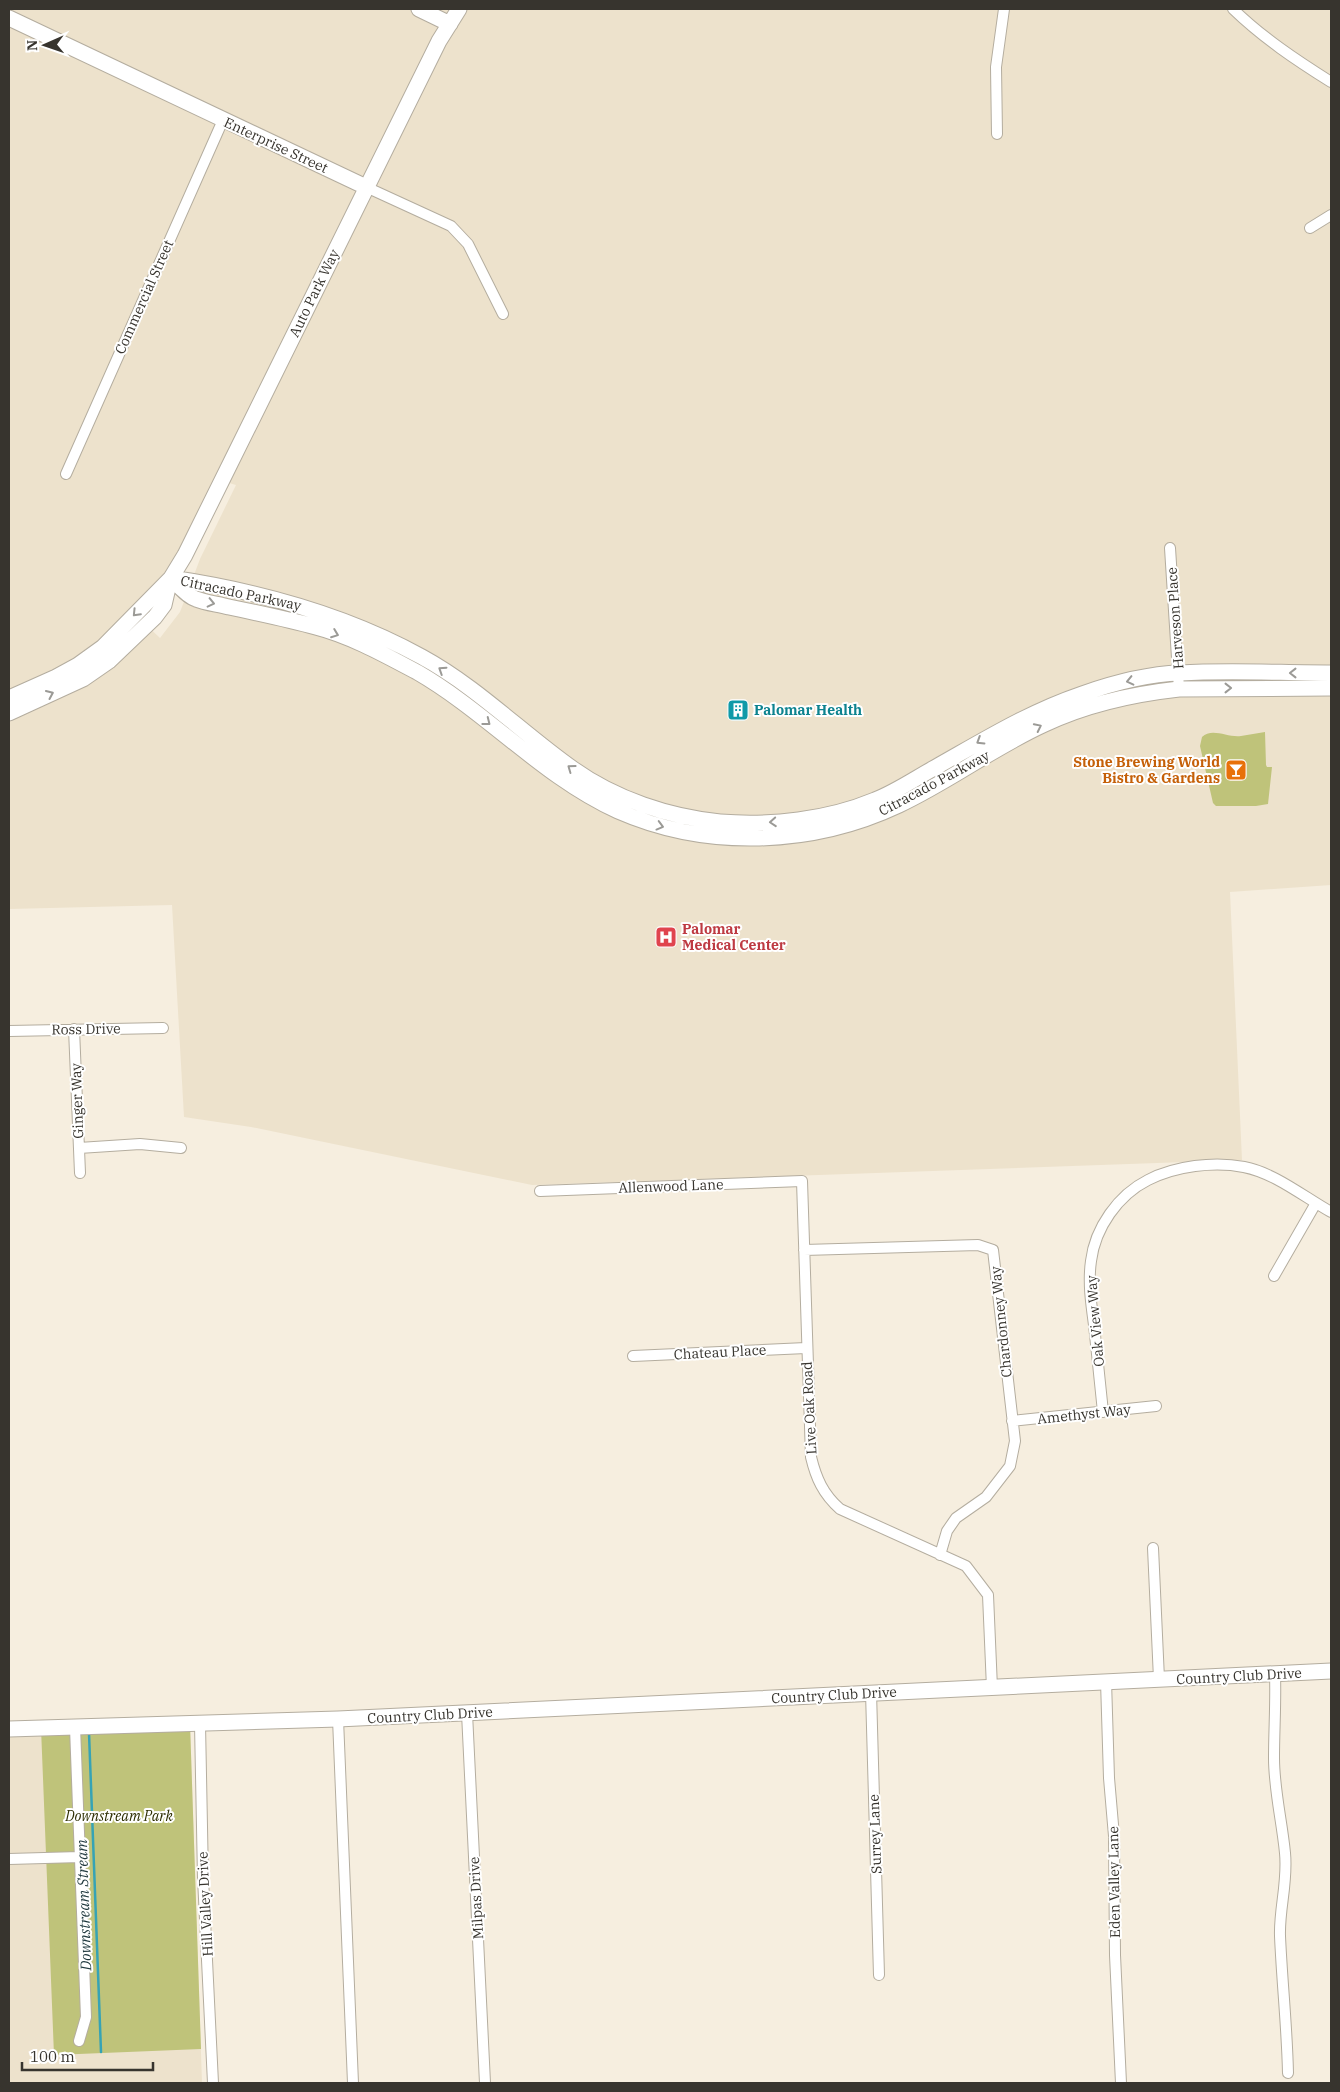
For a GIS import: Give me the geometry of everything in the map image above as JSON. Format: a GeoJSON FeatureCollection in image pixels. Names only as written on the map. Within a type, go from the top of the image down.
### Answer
{"type":"FeatureCollection","features":[{"type":"Feature","properties":{"kind":"main road"},"geometry":{"type":"LineString","coordinates":[[419,9],[450,24]]}},
{"type":"Feature","properties":{"kind":"main road","name":"Auto Park Way"},"geometry":{"type":"LineString","coordinates":[[9,712],[83,679],[109,661],[155,617],[164,605],[171,578],[231,462],[439,41],[459,9]]}},
{"type":"Feature","properties":{"kind":"main road","name":"Enterprise Street"},"geometry":{"type":"LineString","coordinates":[[9,18],[366,187]]}},
{"type":"Feature","properties":{"kind":"main road","name":"Auto Park Way"},"geometry":{"type":"LineString","coordinates":[[9,698],[56,677],[103,647],[171,578]]}},
{"type":"Feature","properties":{"kind":"main road","name":"Citracado Parkway"},"geometry":{"type":"LineString","coordinates":[[171,578],[199,582],[303,606],[344,620],[422,657],[442,669],[484,699],[575,771],[600,785],[653,808],[718,822],[750,824],[797,820],[836,812],[875,800],[1037,711],[1105,687],[1178,673],[1331,673]]}},
{"type":"Feature","properties":{"kind":"main road","name":"Citracado Parkway"},"geometry":{"type":"LineString","coordinates":[[171,578],[194,599],[318,627],[376,651],[418,673],[454,696],[560,779],[583,794],[607,806],[660,826],[725,838],[777,837],[805,834],[852,824],[900,804],[1013,740],[1054,720],[1113,701],[1156,691],[1180,689],[1331,688]]}},
{"type":"Feature","properties":{"kind":"main road","name":"Country Club Drive"},"geometry":{"type":"LineString","coordinates":[[9,1729],[338,1719],[1331,1671]]}},
{"type":"Feature","properties":{"kind":"street"},"geometry":{"type":"LineString","coordinates":[[998,134],[996,67],[1004,9]]}},
{"type":"Feature","properties":{"kind":"street"},"geometry":{"type":"LineString","coordinates":[[1233,9],[1257,32],[1288,55],[1331,82]]}},
{"type":"Feature","properties":{"kind":"street","name":"Commercial Street"},"geometry":{"type":"LineString","coordinates":[[66,474],[223,120]]}},
{"type":"Feature","properties":{"kind":"street","name":"Enterprise Street"},"geometry":{"type":"LineString","coordinates":[[366,187],[451,226],[468,244],[503,314]]}},
{"type":"Feature","properties":{"kind":"street"},"geometry":{"type":"LineString","coordinates":[[1310,228],[1331,215]]}},
{"type":"Feature","properties":{"kind":"street","name":"Harveson Place"},"geometry":{"type":"LineString","coordinates":[[1170,548],[1180,689]]}},
{"type":"Feature","properties":{"kind":"street","name":"Ross Drive"},"geometry":{"type":"LineString","coordinates":[[9,1030],[163,1028]]}},
{"type":"Feature","properties":{"kind":"street","name":"Ginger Way"},"geometry":{"type":"LineString","coordinates":[[74,1029],[80,1173]]}},
{"type":"Feature","properties":{"kind":"street"},"geometry":{"type":"LineString","coordinates":[[79,1148],[140,1144],[181,1148]]}},
{"type":"Feature","properties":{"kind":"street","name":"Oak View Way"},"geometry":{"type":"LineString","coordinates":[[1103,1412],[1089,1282],[1091,1258],[1099,1232],[1107,1217],[1125,1196],[1147,1180],[1174,1170],[1215,1164],[1245,1167],[1267,1175],[1331,1212]]}},
{"type":"Feature","properties":{"kind":"street","name":"Allenwood Lane"},"geometry":{"type":"LineString","coordinates":[[540,1191],[802,1181]]}},
{"type":"Feature","properties":{"kind":"street","name":"Live Oak Road"},"geometry":{"type":"LineString","coordinates":[[802,1181],[806,1348],[811,1456],[814,1472],[828,1498],[840,1509],[966,1566],[988,1595],[992,1688]]}},
{"type":"Feature","properties":{"kind":"street"},"geometry":{"type":"LineString","coordinates":[[1274,1276],[1316,1203]]}},
{"type":"Feature","properties":{"kind":"street","name":"Chardonney Way"},"geometry":{"type":"LineString","coordinates":[[804,1250],[978,1245],[993,1250],[1015,1441],[1010,1466],[986,1497],[956,1518],[947,1531],[940,1555]]}},
{"type":"Feature","properties":{"kind":"street","name":"Chateau Place"},"geometry":{"type":"LineString","coordinates":[[633,1356],[806,1348]]}},
{"type":"Feature","properties":{"kind":"street","name":"Amethyst Way"},"geometry":{"type":"LineString","coordinates":[[1012,1421],[1156,1406]]}},
{"type":"Feature","properties":{"kind":"street"},"geometry":{"type":"LineString","coordinates":[[1153,1548],[1158,1680]]}},
{"type":"Feature","properties":{"kind":"street"},"geometry":{"type":"LineString","coordinates":[[1275,1674],[1274,1759],[1279,1817],[1285,1853],[1286,1888],[1280,1934],[1288,2073]]}},
{"type":"Feature","properties":{"kind":"street","name":"Eden Valley Lane"},"geometry":{"type":"LineString","coordinates":[[1106,1681],[1109,1778],[1114,1836],[1115,1955],[1121,2083]]}},
{"type":"Feature","properties":{"kind":"street","name":"Surrey Lane"},"geometry":{"type":"LineString","coordinates":[[871,1692],[879,1975]]}},
{"type":"Feature","properties":{"kind":"street","name":"Milpas Drive"},"geometry":{"type":"LineString","coordinates":[[467,1713],[485,2083]]}},
{"type":"Feature","properties":{"kind":"street"},"geometry":{"type":"LineString","coordinates":[[338,1719],[353,2083]]}},
{"type":"Feature","properties":{"kind":"street","name":"Hill Valley Drive"},"geometry":{"type":"LineString","coordinates":[[200,1724],[203,1878],[213,2083]]}},
{"type":"Feature","properties":{"kind":"street"},"geometry":{"type":"LineString","coordinates":[[75,1727],[86,2017],[79,2041]]}},
{"type":"Feature","properties":{"kind":"street"},"geometry":{"type":"LineString","coordinates":[[9,1859],[80,1857]]}},
{"type":"Feature","properties":{"kind":"shaded area"},"geometry":{"type":"Polygon","coordinates":[[[9,9],[1331,9],[1331,885],[1230,892],[1242,1160],[532,1185],[251,1127],[184,1117],[172,905],[9,909],[9,9]],[[222,481],[162,596],[144,623],[160,638],[180,612],[200,559],[236,485],[222,481]]]}},
{"type":"Feature","properties":{"kind":"shaded area","name":"Downstream Park"},"geometry":{"type":"Polygon","coordinates":[[[190,1723],[202,2083],[9,2083],[9,1729],[190,1723]]]}},
{"type":"Feature","properties":{"kind":"green space"},"geometry":{"type":"Polygon","coordinates":[[[1265,732],[1266,765],[1267,767],[1272,767],[1268,804],[1256,806],[1216,806],[1213,803],[1200,746],[1202,737],[1210,733],[1244,736],[1265,732]]]}},
{"type":"Feature","properties":{"kind":"green space","name":"Downstream Park"},"geometry":{"type":"Polygon","coordinates":[[[190,1724],[201,2049],[54,2055],[41,1728],[190,1724]]]}},
{"type":"Feature","properties":{"kind":"waterway","name":"Downstream Stream"},"geometry":{"type":"LineString","coordinates":[[89,1733],[101,2052]]}},
{"type":"Feature","properties":{"kind":"place","name":"Palomar Health"},"geometry":{"type":"Point","coordinates":[738,710]}},
{"type":"Feature","properties":{"kind":"place","name":"Stone Brewing World Bistro & Gardens"},"geometry":{"type":"Point","coordinates":[1236,770]}},
{"type":"Feature","properties":{"kind":"place","name":"Palomar Medical Center"},"geometry":{"type":"Point","coordinates":[666,937]}}]}
